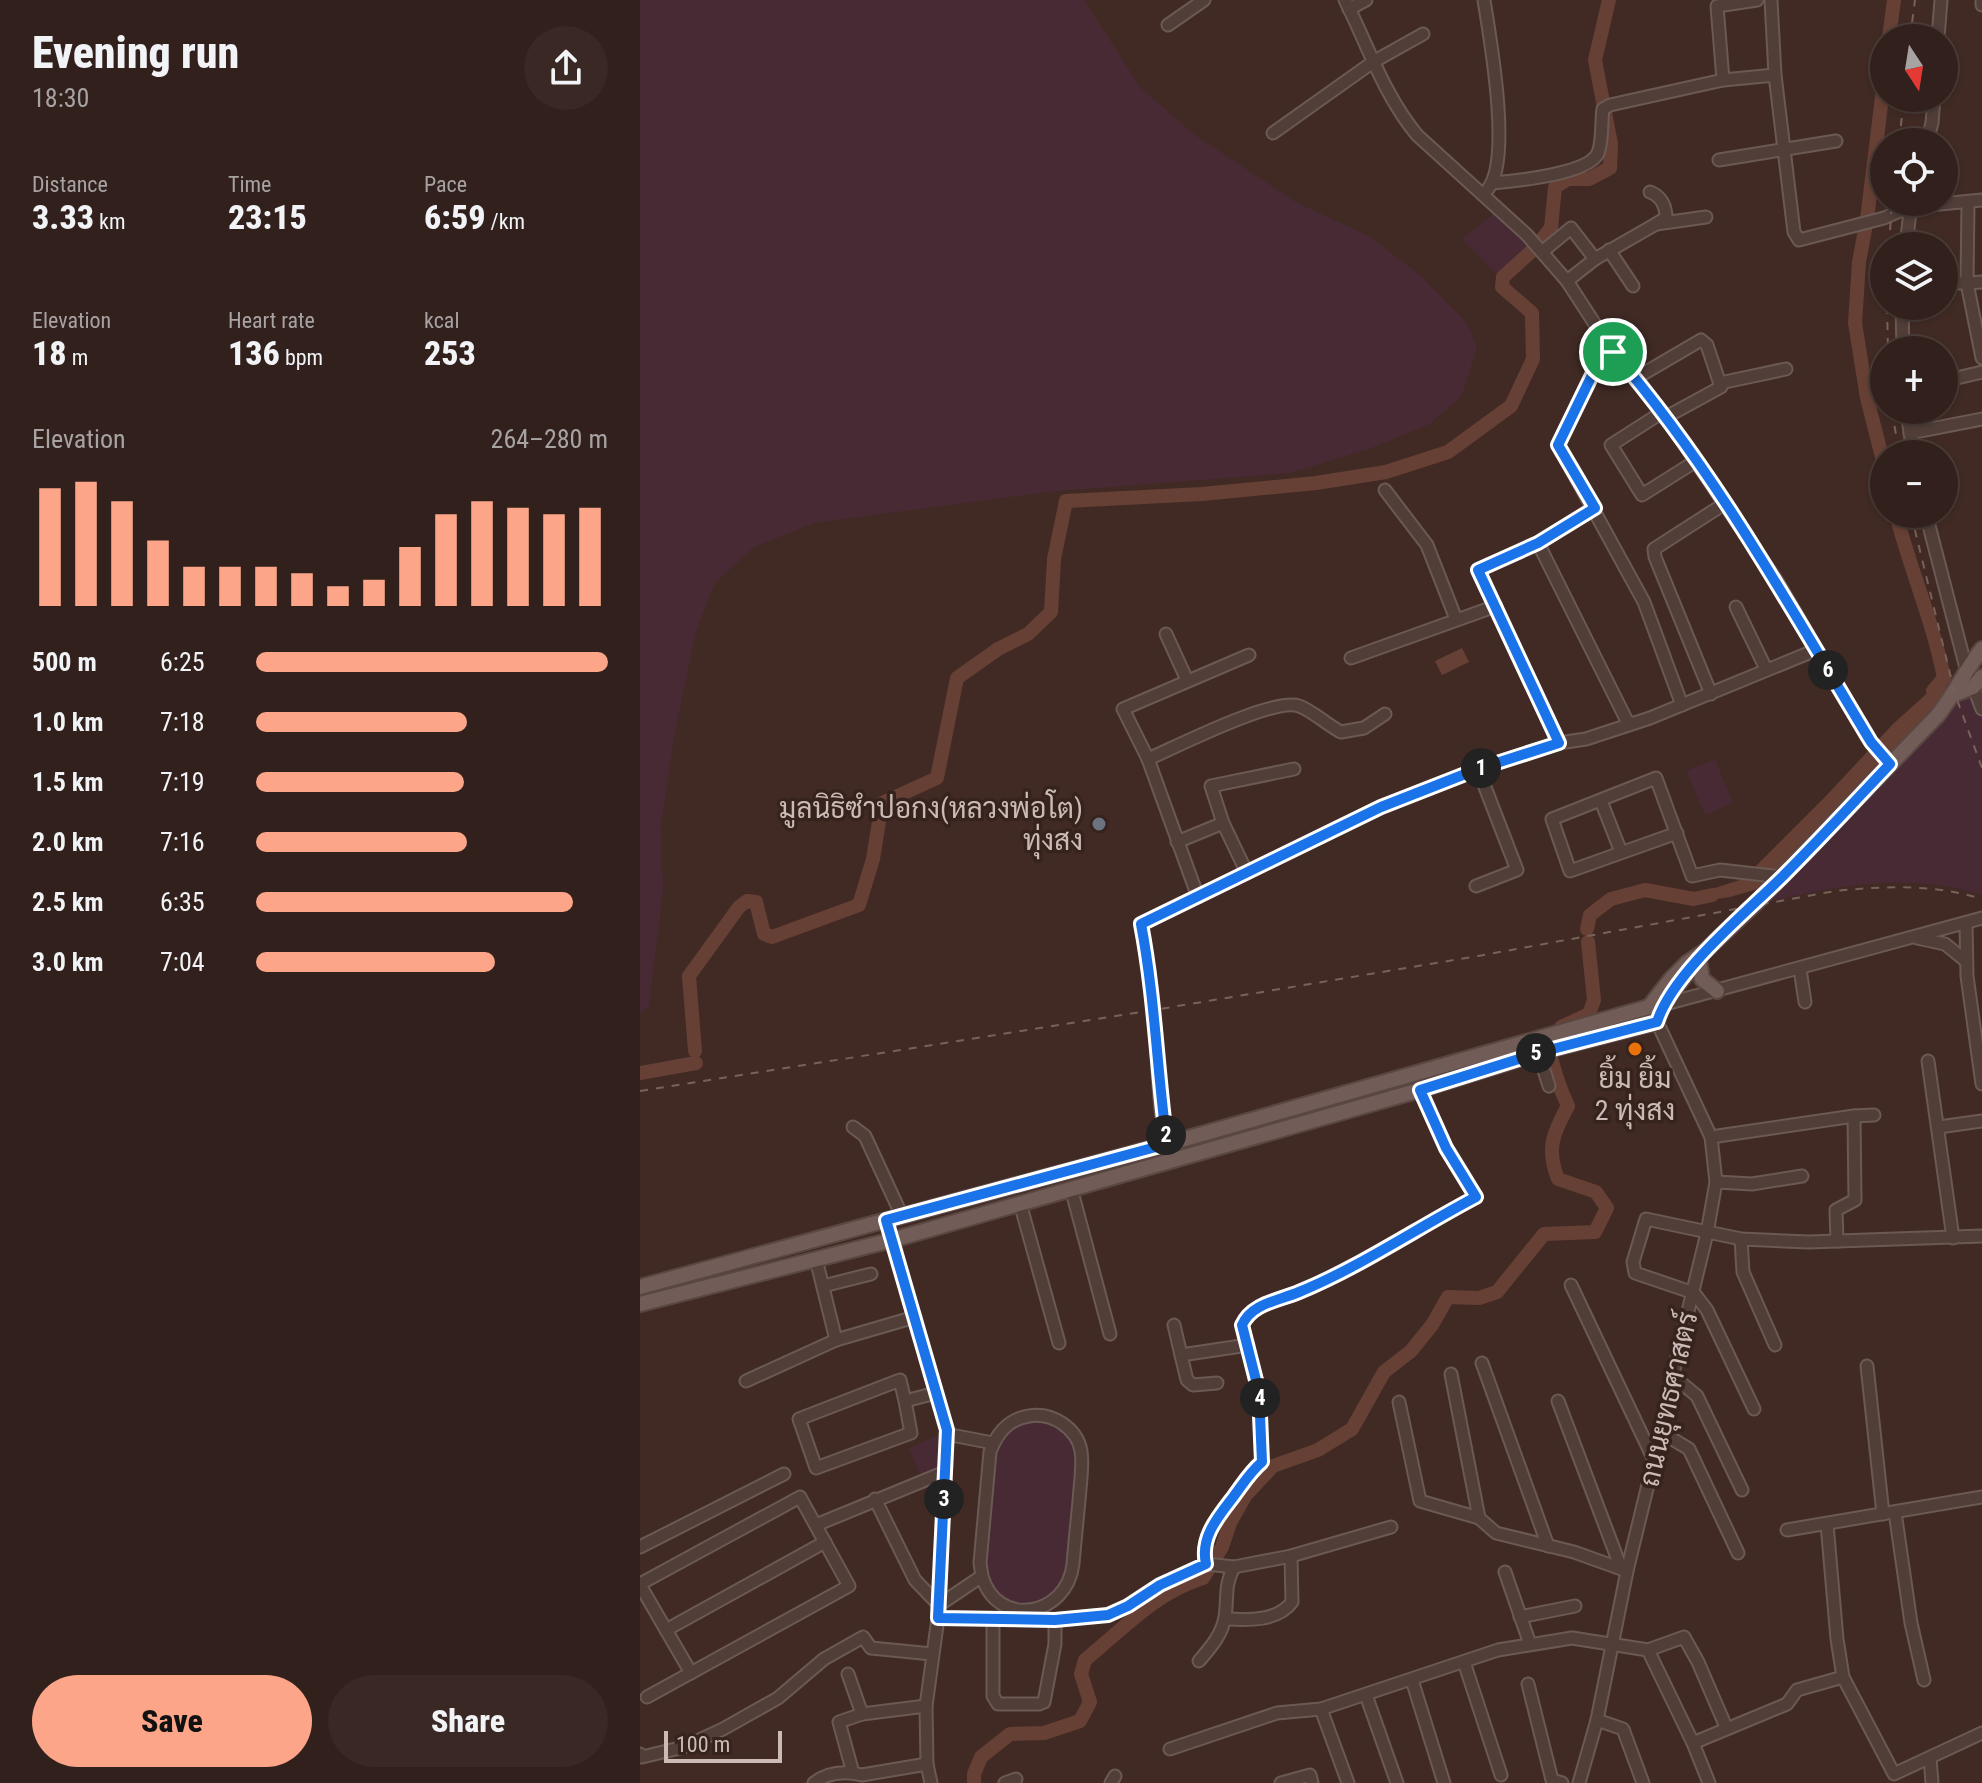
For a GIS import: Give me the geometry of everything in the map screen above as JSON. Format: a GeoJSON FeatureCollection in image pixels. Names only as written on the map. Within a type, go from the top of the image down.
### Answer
{"type":"FeatureCollection","features":[{"type":"Feature","properties":{"kind":"main road"},"geometry":{"type":"LineString","coordinates":[[1622,1015],[1656,1006],[1955,694],[1966,668],[1982,649]]}},
{"type":"Feature","properties":{"kind":"main road"},"geometry":{"type":"LineString","coordinates":[[1955,694],[1979,685]]}},
{"type":"Feature","properties":{"kind":"main road"},"geometry":{"type":"LineString","coordinates":[[640,1304],[892,1240],[1420,1090],[1580,1034],[1622,1015],[1665,987],[1687,963],[1702,956]]}},
{"type":"Feature","properties":{"kind":"main road"},"geometry":{"type":"LineString","coordinates":[[1702,956],[1702,979],[1717,991]]}},
{"type":"Feature","properties":{"kind":"main road"},"geometry":{"type":"LineString","coordinates":[[1580,1034],[1657,1022],[1656,1006],[1665,987]]}},
{"type":"Feature","properties":{"kind":"main road"},"geometry":{"type":"LineString","coordinates":[[640,1287],[1167,1144],[1539,1048]]}},
{"type":"Feature","properties":{"kind":"street"},"geometry":{"type":"LineString","coordinates":[[1168,25],[1204,0]]}},
{"type":"Feature","properties":{"kind":"street"},"geometry":{"type":"LineString","coordinates":[[1366,0],[1347,5],[1405,121],[1527,235],[1567,281],[1613,352],[1636,378],[1696,461],[1778,583],[1871,742],[1887,762]]}},
{"type":"Feature","properties":{"kind":"street"},"geometry":{"type":"LineString","coordinates":[[1484,0],[1497,88],[1498,155],[1492,183],[1484,194]]}},
{"type":"Feature","properties":{"kind":"street"},"geometry":{"type":"LineString","coordinates":[[1723,80],[1717,6],[1757,0]]}},
{"type":"Feature","properties":{"kind":"street"},"geometry":{"type":"LineString","coordinates":[[1771,0],[1775,75],[1794,232],[1799,240],[1888,216]]}},
{"type":"Feature","properties":{"kind":"street"},"geometry":{"type":"LineString","coordinates":[[1939,24],[1941,0]]}},
{"type":"Feature","properties":{"kind":"street"},"geometry":{"type":"LineString","coordinates":[[1273,133],[1373,62],[1423,34]]}},
{"type":"Feature","properties":{"kind":"street"},"geometry":{"type":"LineString","coordinates":[[1492,183],[1536,178],[1589,163],[1597,156],[1606,108],[1723,80],[1775,75]]}},
{"type":"Feature","properties":{"kind":"street"},"geometry":{"type":"LineString","coordinates":[[1719,160],[1836,141]]}},
{"type":"Feature","properties":{"kind":"street"},"geometry":{"type":"LineString","coordinates":[[1567,281],[1609,250],[1666,218],[1660,198],[1650,192]]}},
{"type":"Feature","properties":{"kind":"street"},"geometry":{"type":"LineString","coordinates":[[1958,203],[1982,200]]}},
{"type":"Feature","properties":{"kind":"street"},"geometry":{"type":"LineString","coordinates":[[1968,202],[1967,283],[1982,358]]}},
{"type":"Feature","properties":{"kind":"street"},"geometry":{"type":"LineString","coordinates":[[1656,224],[1706,217]]}},
{"type":"Feature","properties":{"kind":"street"},"geometry":{"type":"LineString","coordinates":[[1541,251],[1571,228],[1595,259]]}},
{"type":"Feature","properties":{"kind":"street"},"geometry":{"type":"LineString","coordinates":[[1609,250],[1633,286]]}},
{"type":"Feature","properties":{"kind":"street"},"geometry":{"type":"LineString","coordinates":[[1958,283],[1982,282]]}},
{"type":"Feature","properties":{"kind":"street"},"geometry":{"type":"LineString","coordinates":[[1636,378],[1701,340],[1707,345],[1721,387],[1611,445],[1642,495],[1696,461]]}},
{"type":"Feature","properties":{"kind":"street"},"geometry":{"type":"LineString","coordinates":[[1613,352],[1595,369],[1558,445],[1644,602],[1682,705]]}},
{"type":"Feature","properties":{"kind":"street"},"geometry":{"type":"LineString","coordinates":[[1720,383],[1786,369]]}},
{"type":"Feature","properties":{"kind":"street"},"geometry":{"type":"LineString","coordinates":[[1958,378],[1982,372]]}},
{"type":"Feature","properties":{"kind":"street"},"geometry":{"type":"LineString","coordinates":[[1910,433],[1982,419]]}},
{"type":"Feature","properties":{"kind":"street"},"geometry":{"type":"LineString","coordinates":[[1909,424],[1911,440]]}},
{"type":"Feature","properties":{"kind":"street"},"geometry":{"type":"LineString","coordinates":[[1385,490],[1427,545],[1456,619]]}},
{"type":"Feature","properties":{"kind":"street"},"geometry":{"type":"LineString","coordinates":[[1711,694],[1654,549],[1724,504]]}},
{"type":"Feature","properties":{"kind":"street"},"geometry":{"type":"LineString","coordinates":[[1559,743],[1478,570],[1538,543],[1595,508]]}},
{"type":"Feature","properties":{"kind":"street"},"geometry":{"type":"LineString","coordinates":[[1930,528],[1966,668],[1979,685],[1982,706]]}},
{"type":"Feature","properties":{"kind":"street"},"geometry":{"type":"LineString","coordinates":[[1538,543],[1629,725]]}},
{"type":"Feature","properties":{"kind":"street"},"geometry":{"type":"LineString","coordinates":[[1351,658],[1496,606]]}},
{"type":"Feature","properties":{"kind":"street"},"geometry":{"type":"LineString","coordinates":[[1736,607],[1766,669]]}},
{"type":"Feature","properties":{"kind":"street"},"geometry":{"type":"LineString","coordinates":[[1166,634],[1187,680]]}},
{"type":"Feature","properties":{"kind":"street"},"geometry":{"type":"LineString","coordinates":[[1173,1161],[1167,1144],[1160,1094],[1151,979],[1141,924],[1381,807],[1478,769],[1629,725],[1816,650]]}},
{"type":"Feature","properties":{"kind":"street"},"geometry":{"type":"LineString","coordinates":[[1198,897],[1148,759],[1123,709],[1249,655]]}},
{"type":"Feature","properties":{"kind":"street"},"geometry":{"type":"LineString","coordinates":[[1148,759],[1284,704],[1300,706],[1341,732],[1364,728],[1385,714]]}},
{"type":"Feature","properties":{"kind":"street"},"geometry":{"type":"LineString","coordinates":[[1247,873],[1223,823],[1211,786],[1294,769]]}},
{"type":"Feature","properties":{"kind":"street"},"geometry":{"type":"LineString","coordinates":[[1476,886],[1517,870],[1478,769]]}},
{"type":"Feature","properties":{"kind":"street"},"geometry":{"type":"LineString","coordinates":[[1677,833],[1570,871],[1552,819],[1656,778],[1677,833],[1692,876],[1720,870],[1779,877]]}},
{"type":"Feature","properties":{"kind":"street"},"geometry":{"type":"LineString","coordinates":[[1601,801],[1621,852]]}},
{"type":"Feature","properties":{"kind":"street"},"geometry":{"type":"LineString","coordinates":[[1177,842],[1223,823]]}},
{"type":"Feature","properties":{"kind":"street"},"geometry":{"type":"LineString","coordinates":[[1656,1006],[1982,918]]}},
{"type":"Feature","properties":{"kind":"street"},"geometry":{"type":"LineString","coordinates":[[1966,923],[1967,976],[1982,1084]]}},
{"type":"Feature","properties":{"kind":"street"},"geometry":{"type":"LineString","coordinates":[[1912,937],[1945,944],[1966,961]]}},
{"type":"Feature","properties":{"kind":"street"},"geometry":{"type":"LineString","coordinates":[[1800,969],[1805,1002]]}},
{"type":"Feature","properties":{"kind":"street"},"geometry":{"type":"LineString","coordinates":[[1967,976],[1982,980]]}},
{"type":"Feature","properties":{"kind":"street","name":"ถนนยุทธศาสตร์"},"geometry":{"type":"LineString","coordinates":[[1579,1783],[1597,1720],[1624,1570],[1664,1434],[1668,1394],[1694,1293],[1716,1182],[1711,1137],[1657,1022]]}},
{"type":"Feature","properties":{"kind":"street"},"geometry":{"type":"LineString","coordinates":[[1539,1048],[1549,1086]]}},
{"type":"Feature","properties":{"kind":"street"},"geometry":{"type":"LineString","coordinates":[[1928,1061],[1953,1238]]}},
{"type":"Feature","properties":{"kind":"street"},"geometry":{"type":"LineString","coordinates":[[1210,1565],[1203,1552],[1216,1517],[1262,1462],[1259,1392],[1242,1325],[1246,1316],[1258,1306],[1323,1282],[1476,1197],[1446,1148],[1420,1090]]}},
{"type":"Feature","properties":{"kind":"street"},"geometry":{"type":"LineString","coordinates":[[1711,1137],[1874,1115]]}},
{"type":"Feature","properties":{"kind":"street"},"geometry":{"type":"LineString","coordinates":[[1837,1241],[1836,1210],[1855,1200],[1854,1116]]}},
{"type":"Feature","properties":{"kind":"street"},"geometry":{"type":"LineString","coordinates":[[1939,1127],[1982,1121]]}},
{"type":"Feature","properties":{"kind":"street"},"geometry":{"type":"LineString","coordinates":[[853,1127],[865,1136],[902,1216]]}},
{"type":"Feature","properties":{"kind":"street"},"geometry":{"type":"LineString","coordinates":[[1716,1182],[1752,1184],[1802,1176]]}},
{"type":"Feature","properties":{"kind":"street"},"geometry":{"type":"LineString","coordinates":[[1071,1188],[1110,1334]]}},
{"type":"Feature","properties":{"kind":"street"},"geometry":{"type":"LineString","coordinates":[[1020,1203],[1059,1343]]}},
{"type":"Feature","properties":{"kind":"street"},"geometry":{"type":"LineString","coordinates":[[1754,1409],[1707,1310],[1694,1293],[1635,1273],[1633,1262],[1646,1219],[1741,1239],[1837,1241],[1982,1236]]}},
{"type":"Feature","properties":{"kind":"street"},"geometry":{"type":"LineString","coordinates":[[886,1220],[946,1434],[939,1612],[926,1706],[927,1764],[931,1783]]}},
{"type":"Feature","properties":{"kind":"street"},"geometry":{"type":"LineString","coordinates":[[1741,1239],[1743,1272],[1775,1345]]}},
{"type":"Feature","properties":{"kind":"street"},"geometry":{"type":"LineString","coordinates":[[816,1259],[836,1340]]}},
{"type":"Feature","properties":{"kind":"street"},"geometry":{"type":"LineString","coordinates":[[823,1286],[871,1274]]}},
{"type":"Feature","properties":{"kind":"street"},"geometry":{"type":"LineString","coordinates":[[1571,1285],[1654,1460]]}},
{"type":"Feature","properties":{"kind":"street"},"geometry":{"type":"LineString","coordinates":[[746,1381],[836,1340],[915,1317]]}},
{"type":"Feature","properties":{"kind":"street"},"geometry":{"type":"LineString","coordinates":[[1174,1325],[1187,1380],[1193,1385],[1217,1383]]}},
{"type":"Feature","properties":{"kind":"street"},"geometry":{"type":"LineString","coordinates":[[1181,1355],[1248,1345]]}},
{"type":"Feature","properties":{"kind":"street"},"geometry":{"type":"LineString","coordinates":[[1482,1363],[1548,1546]]}},
{"type":"Feature","properties":{"kind":"street"},"geometry":{"type":"LineString","coordinates":[[1867,1366],[1889,1513],[1924,1680]]}},
{"type":"Feature","properties":{"kind":"street"},"geometry":{"type":"LineString","coordinates":[[1451,1374],[1479,1518]]}},
{"type":"Feature","properties":{"kind":"street"},"geometry":{"type":"LineString","coordinates":[[1674,1377],[1697,1396],[1742,1490]]}},
{"type":"Feature","properties":{"kind":"street"},"geometry":{"type":"LineString","coordinates":[[900,1380],[905,1401],[911,1433],[816,1468],[799,1419],[900,1380]]}},
{"type":"Feature","properties":{"kind":"street"},"geometry":{"type":"LineString","coordinates":[[905,1401],[936,1393]]}},
{"type":"Feature","properties":{"kind":"street"},"geometry":{"type":"LineString","coordinates":[[1558,1401],[1624,1570]]}},
{"type":"Feature","properties":{"kind":"street"},"geometry":{"type":"LineString","coordinates":[[1399,1402],[1420,1501],[1479,1518],[1496,1533],[1624,1570]]}},
{"type":"Feature","properties":{"kind":"street"},"geometry":{"type":"LineString","coordinates":[[1033,1415],[1056,1420],[1073,1434],[1080,1448],[1082,1463],[1075,1549],[1067,1586],[1051,1603],[1036,1609],[1014,1609],[988,1590],[982,1576],[980,1569],[993,1443],[1005,1426],[1018,1419],[1033,1415]]}},
{"type":"Feature","properties":{"kind":"street"},"geometry":{"type":"LineString","coordinates":[[946,1434],[993,1443]]}},
{"type":"Feature","properties":{"kind":"street"},"geometry":{"type":"LineString","coordinates":[[1664,1434],[1689,1449],[1738,1553]]}},
{"type":"Feature","properties":{"kind":"street"},"geometry":{"type":"LineString","coordinates":[[816,1525],[945,1472]]}},
{"type":"Feature","properties":{"kind":"street"},"geometry":{"type":"LineString","coordinates":[[640,1547],[784,1474]]}},
{"type":"Feature","properties":{"kind":"street"},"geometry":{"type":"LineString","coordinates":[[647,1697],[691,1673],[849,1586],[800,1497],[640,1584],[691,1673]]}},
{"type":"Feature","properties":{"kind":"street"},"geometry":{"type":"LineString","coordinates":[[1787,1530],[1982,1497]]}},
{"type":"Feature","properties":{"kind":"street"},"geometry":{"type":"LineString","coordinates":[[875,1499],[915,1580],[939,1612],[993,1619],[1055,1620],[1108,1615],[1160,1585],[1210,1565],[1234,1567],[1291,1556],[1391,1527]]}},
{"type":"Feature","properties":{"kind":"street"},"geometry":{"type":"LineString","coordinates":[[1827,1524],[1843,1677],[1894,1774],[1982,1733]]}},
{"type":"Feature","properties":{"kind":"street"},"geometry":{"type":"LineString","coordinates":[[666,1630],[825,1542]]}},
{"type":"Feature","properties":{"kind":"street"},"geometry":{"type":"LineString","coordinates":[[1225,1619],[1251,1620],[1274,1615],[1289,1607],[1292,1602],[1291,1556]]}},
{"type":"Feature","properties":{"kind":"street"},"geometry":{"type":"LineString","coordinates":[[1199,1661],[1215,1642],[1225,1619],[1226,1581],[1234,1567]]}},
{"type":"Feature","properties":{"kind":"street"},"geometry":{"type":"LineString","coordinates":[[1505,1572],[1530,1644]]}},
{"type":"Feature","properties":{"kind":"street"},"geometry":{"type":"LineString","coordinates":[[939,1612],[982,1576]]}},
{"type":"Feature","properties":{"kind":"street"},"geometry":{"type":"LineString","coordinates":[[1520,1617],[1575,1606]]}},
{"type":"Feature","properties":{"kind":"street"},"geometry":{"type":"LineString","coordinates":[[993,1619],[993,1696],[998,1704],[1044,1702],[1055,1644],[1055,1620]]}},
{"type":"Feature","properties":{"kind":"street"},"geometry":{"type":"LineString","coordinates":[[641,1756],[684,1747],[723,1729],[778,1698],[824,1659],[863,1637],[871,1648],[932,1654]]}},
{"type":"Feature","properties":{"kind":"street"},"geometry":{"type":"LineString","coordinates":[[1170,1749],[1277,1713],[1321,1709],[1498,1650],[1572,1638],[1648,1650],[1684,1637],[1726,1727]]}},
{"type":"Feature","properties":{"kind":"street"},"geometry":{"type":"LineString","coordinates":[[1648,1650],[1709,1783]]}},
{"type":"Feature","properties":{"kind":"street"},"geometry":{"type":"LineString","coordinates":[[1464,1662],[1501,1775]]}},
{"type":"Feature","properties":{"kind":"street"},"geometry":{"type":"LineString","coordinates":[[848,1674],[862,1714]]}},
{"type":"Feature","properties":{"kind":"street"},"geometry":{"type":"LineString","coordinates":[[1693,1743],[1787,1704],[1797,1690],[1843,1677]]}},
{"type":"Feature","properties":{"kind":"street"},"geometry":{"type":"LineString","coordinates":[[1412,1680],[1444,1783]]}},
{"type":"Feature","properties":{"kind":"street"},"geometry":{"type":"LineString","coordinates":[[1528,1684],[1552,1780],[1562,1783]]}},
{"type":"Feature","properties":{"kind":"street"},"geometry":{"type":"LineString","coordinates":[[1366,1695],[1397,1783]]}},
{"type":"Feature","properties":{"kind":"street"},"geometry":{"type":"LineString","coordinates":[[853,1773],[839,1722],[862,1714],[926,1706]]}},
{"type":"Feature","properties":{"kind":"street"},"geometry":{"type":"LineString","coordinates":[[1321,1709],[1348,1783]]}},
{"type":"Feature","properties":{"kind":"street"},"geometry":{"type":"LineString","coordinates":[[1597,1720],[1623,1729],[1643,1783]]}},
{"type":"Feature","properties":{"kind":"street"},"geometry":{"type":"LineString","coordinates":[[1930,1758],[1932,1783]]}},
{"type":"Feature","properties":{"kind":"street"},"geometry":{"type":"LineString","coordinates":[[814,1783],[824,1774],[862,1775],[927,1764]]}},
{"type":"Feature","properties":{"kind":"street"},"geometry":{"type":"LineString","coordinates":[[1281,1783],[1310,1775],[1312,1783]]}},
{"type":"Feature","properties":{"kind":"shaded area"},"geometry":{"type":"Polygon","coordinates":[[[640,0],[1084,0],[1141,88],[1195,135],[1294,201],[1370,237],[1419,274],[1467,323],[1477,347],[1462,396],[1430,424],[1372,448],[1290,473],[1048,492],[814,523],[754,547],[715,583],[696,631],[674,738],[661,826],[663,891],[649,1006],[640,1014],[640,0]]]}},
{"type":"Feature","properties":{"kind":"shaded area"},"geometry":{"type":"Polygon","coordinates":[[[1496,211],[1534,249],[1500,277],[1462,239],[1496,211]]]}},
{"type":"Feature","properties":{"kind":"shaded area"},"geometry":{"type":"Polygon","coordinates":[[[1462,648],[1469,662],[1442,675],[1435,661],[1462,648]]]}},
{"type":"Feature","properties":{"kind":"shaded area"},"geometry":{"type":"Polygon","coordinates":[[[1944,678],[1947,691],[1911,732],[1758,889],[1697,902],[1696,894],[1743,879],[1893,724],[1944,678]]]}},
{"type":"Feature","properties":{"kind":"shaded area"},"geometry":{"type":"Polygon","coordinates":[[[1973,687],[1982,709],[1982,895],[1925,884],[1868,884],[1811,892],[1754,905],[1937,716],[1973,687]]]}},
{"type":"Feature","properties":{"kind":"shaded area"},"geometry":{"type":"Polygon","coordinates":[[[1715,759],[1733,803],[1705,815],[1686,771],[1715,759]]]}},
{"type":"Feature","properties":{"kind":"shaded area"},"geometry":{"type":"Polygon","coordinates":[[[1034,1421],[1051,1425],[1063,1433],[1072,1445],[1077,1461],[1066,1577],[1047,1599],[1024,1605],[1002,1595],[986,1571],[996,1454],[1010,1432],[1034,1421]]]}},
{"type":"Feature","properties":{"kind":"shaded area"},"geometry":{"type":"Polygon","coordinates":[[[947,1430],[945,1472],[923,1482],[909,1449],[947,1430]]]}},
{"type":"Feature","properties":{"kind":"waterway"},"geometry":{"type":"LineString","coordinates":[[695,1051],[689,976],[739,907],[747,901],[756,902],[764,934],[772,937],[859,905],[873,859],[882,803],[937,778],[957,678],[998,649],[1028,634],[1051,612],[1054,559],[1066,501],[1202,494],[1316,483],[1386,472],[1448,452],[1511,406],[1533,359],[1532,313],[1502,287],[1503,277],[1534,249],[1551,228],[1555,187],[1568,179],[1589,179],[1610,168],[1611,144],[1595,60],[1609,0]]}},
{"type":"Feature","properties":{"kind":"waterway"},"geometry":{"type":"LineString","coordinates":[[1891,24],[1894,0]]}},
{"type":"Feature","properties":{"kind":"waterway"},"geometry":{"type":"LineString","coordinates":[[1878,440],[1867,398],[1855,323],[1859,262],[1880,112]]}},
{"type":"Feature","properties":{"kind":"waterway"},"geometry":{"type":"LineString","coordinates":[[1900,528],[1944,678],[1933,691]]}},
{"type":"Feature","properties":{"kind":"waterway"},"geometry":{"type":"LineString","coordinates":[[1587,929],[1590,915],[1611,899],[1645,890],[1694,899],[1712,895]]}},
{"type":"Feature","properties":{"kind":"waterway"},"geometry":{"type":"LineString","coordinates":[[1561,1027],[1589,1014],[1594,1000],[1588,942]]}},
{"type":"Feature","properties":{"kind":"waterway"},"geometry":{"type":"LineString","coordinates":[[974,1783],[981,1757],[1010,1734],[1044,1733],[1080,1721],[1090,1702],[1081,1674],[1085,1660],[1155,1602],[1203,1578],[1222,1547],[1230,1523],[1245,1496],[1273,1466],[1318,1450],[1352,1429],[1384,1372],[1411,1351],[1432,1325],[1448,1297],[1479,1298],[1497,1292],[1544,1234],[1595,1232],[1607,1208],[1596,1192],[1558,1179],[1554,1168],[1553,1141],[1568,1106],[1547,1041]]}},
{"type":"Feature","properties":{"kind":"waterway"},"geometry":{"type":"LineString","coordinates":[[640,1073],[696,1063]]}},
{"type":"Feature","properties":{"kind":"railway"},"geometry":{"type":"LineString","coordinates":[[1912,24],[1915,0]]}},
{"type":"Feature","properties":{"kind":"railway"},"geometry":{"type":"LineString","coordinates":[[1901,128],[1902,112]]}},
{"type":"Feature","properties":{"kind":"railway"},"geometry":{"type":"LineString","coordinates":[[1890,232],[1891,216]]}},
{"type":"Feature","properties":{"kind":"railway"},"geometry":{"type":"LineString","coordinates":[[1887,320],[1888,336]]}},
{"type":"Feature","properties":{"kind":"railway"},"geometry":{"type":"LineString","coordinates":[[1894,424],[1897,440]]}},
{"type":"Feature","properties":{"kind":"railway"},"geometry":{"type":"LineString","coordinates":[[1914,528],[1955,694],[1982,768]]}},
{"type":"Feature","properties":{"kind":"railway"},"geometry":{"type":"LineString","coordinates":[[640,1091],[1478,956],[1835,891],[1909,888],[1946,891],[1982,899]]}},
{"type":"Feature","properties":{"kind":"place","name":"มูลนิธิซำปอกง(หลวงพ่อโต) ทุ่งสง"},"geometry":{"type":"Point","coordinates":[1099,824]}},
{"type":"Feature","properties":{"kind":"place","name":"ยิ้ม ยิ้ม 2 ทุ่งสง"},"geometry":{"type":"Point","coordinates":[1635,1049]}},
{"type":"Feature","properties":{"kind":"route"},"geometry":{"type":"LineString","coordinates":[[1613,352],[1666,417],[1778,583],[1871,742],[1890,764],[1782,877],[1705,951],[1662,1004],[1657,1022],[1541,1052],[1420,1090],[1446,1148],[1476,1197],[1323,1282],[1258,1306],[1246,1316],[1242,1325],[1259,1392],[1262,1462],[1216,1517],[1203,1552],[1206,1564],[1160,1585],[1108,1615],[1055,1620],[938,1618],[947,1430],[886,1220],[1167,1144],[1151,979],[1141,924],[1381,807],[1478,769],[1559,743],[1478,570],[1538,543],[1595,508],[1558,445],[1595,369],[1613,352]]}}]}
